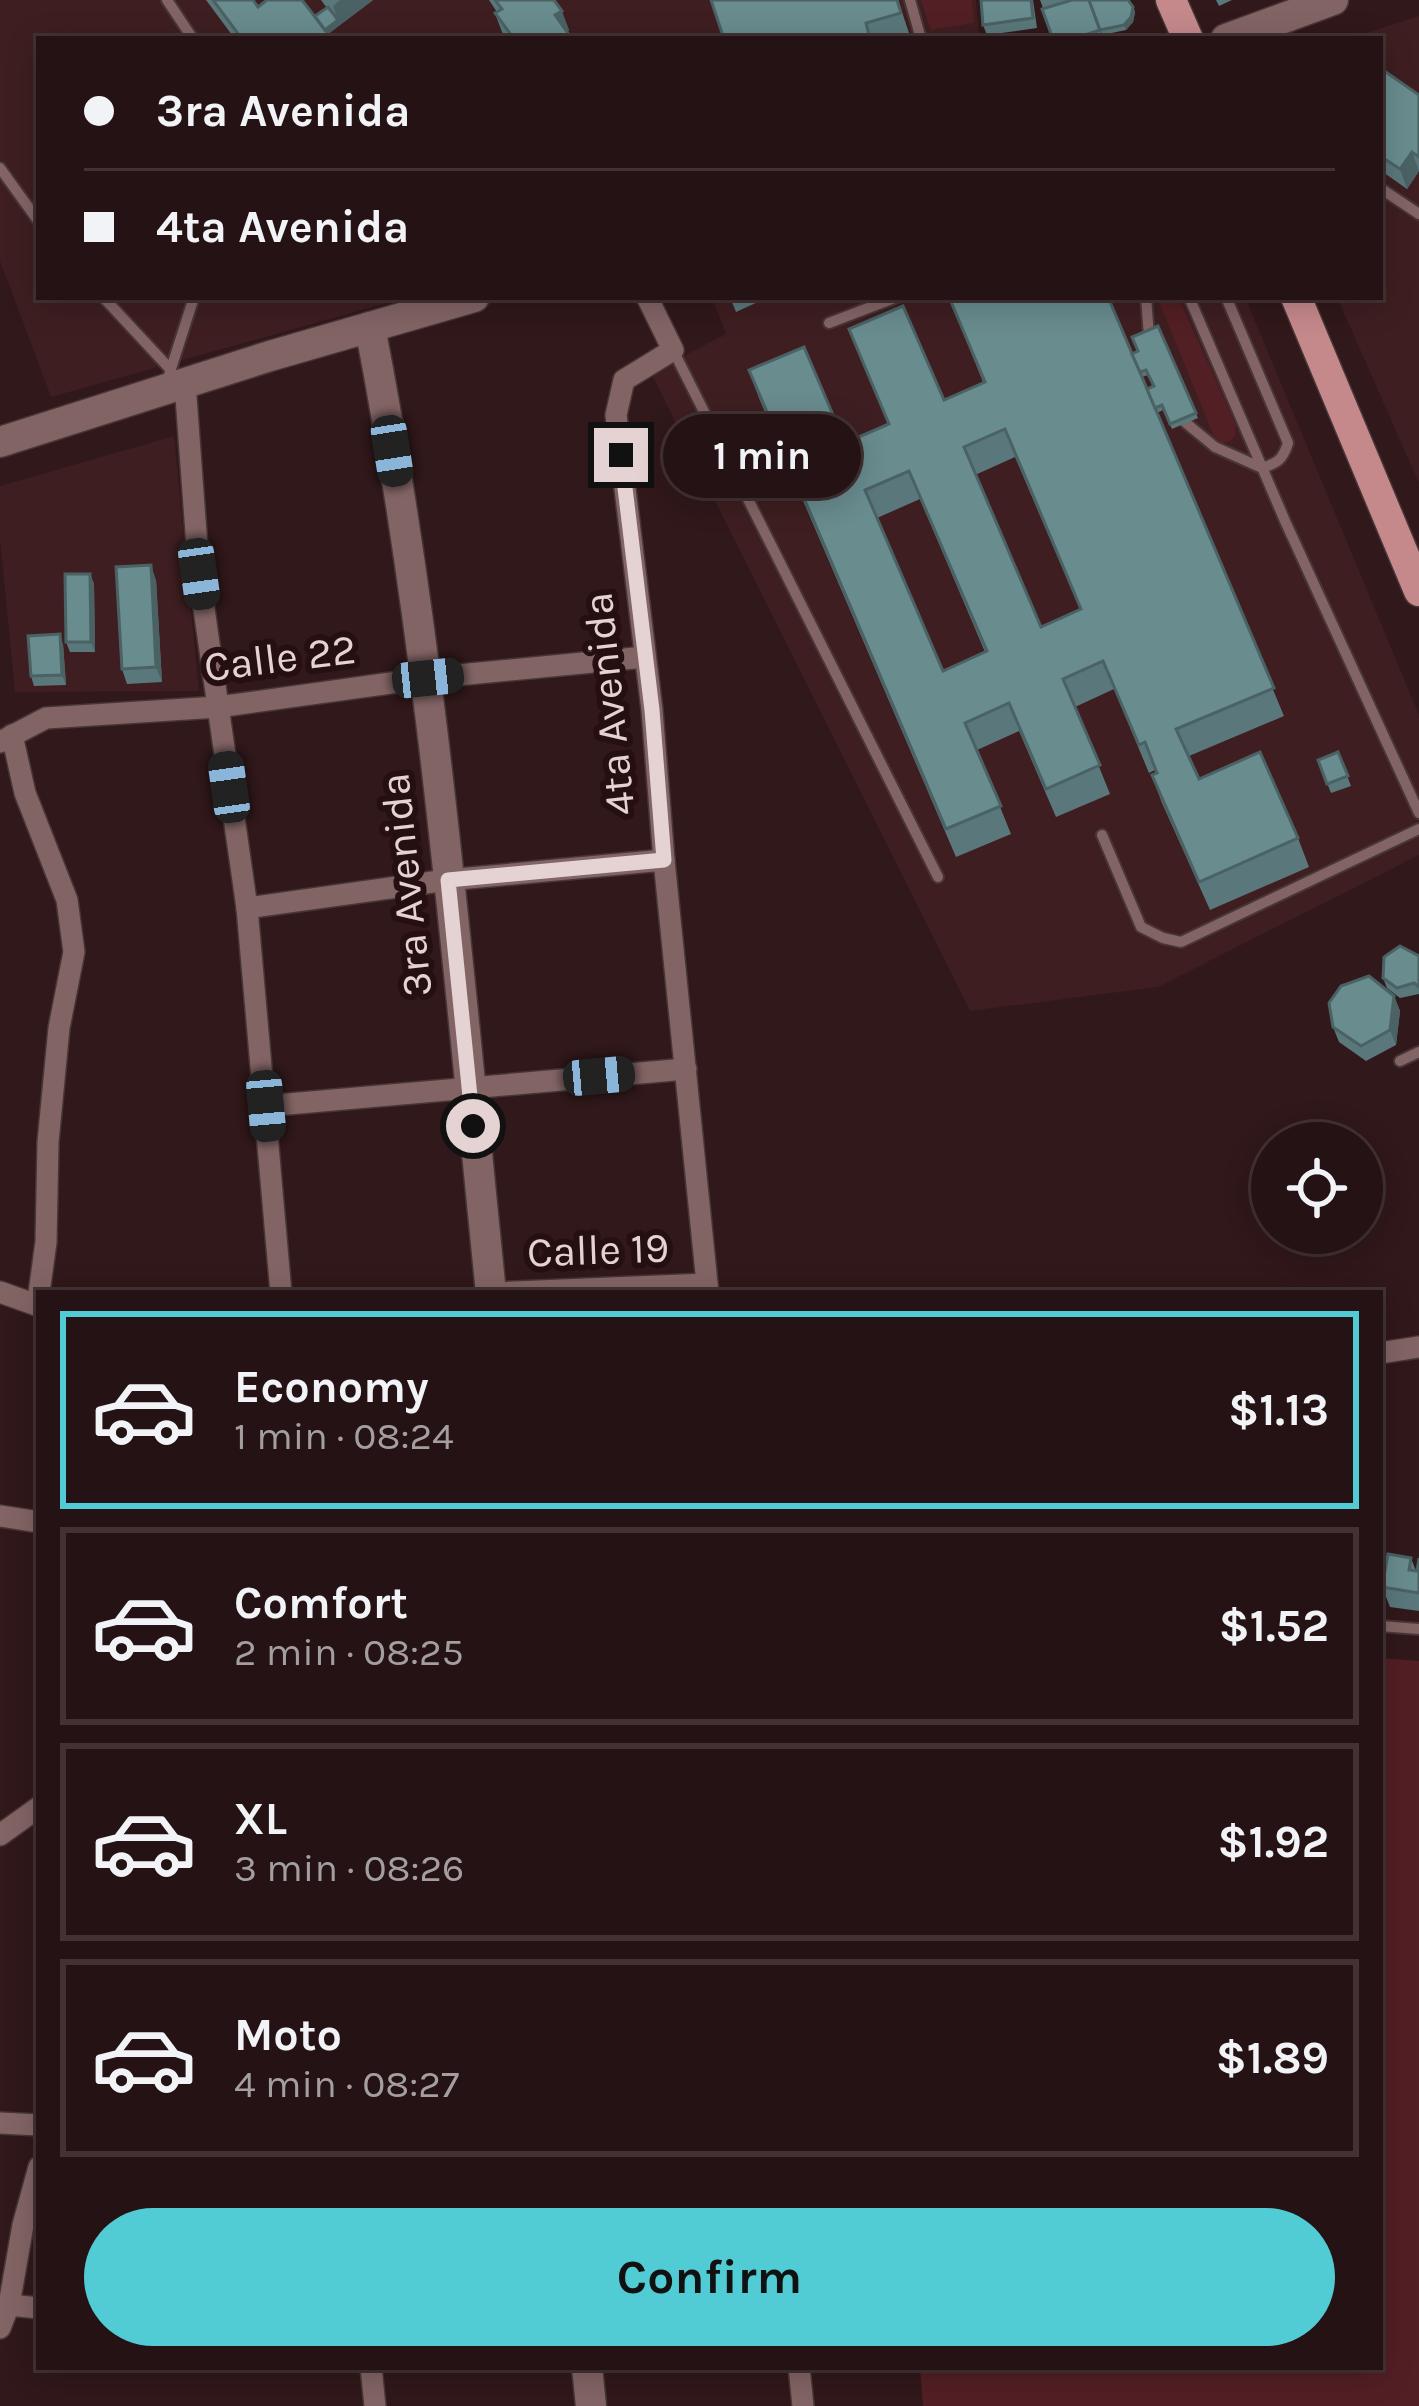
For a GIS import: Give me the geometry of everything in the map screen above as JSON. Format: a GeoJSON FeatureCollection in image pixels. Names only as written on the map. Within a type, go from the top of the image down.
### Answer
{"type":"FeatureCollection","features":[{"type":"Feature","properties":{"kind":"main road"},"geometry":{"type":"LineString","coordinates":[[1171,0],[1187,36]]}},
{"type":"Feature","properties":{"kind":"main road"},"geometry":{"type":"LineString","coordinates":[[1297,300],[1419,591]]}},
{"type":"Feature","properties":{"kind":"street"},"geometry":{"type":"LineString","coordinates":[[1234,36],[1333,0]]}},
{"type":"Feature","properties":{"kind":"street"},"geometry":{"type":"LineString","coordinates":[[0,442],[174,381],[464,300]]}},
{"type":"Feature","properties":{"kind":"street"},"geometry":{"type":"LineString","coordinates":[[648,300],[673,350]]}},
{"type":"Feature","properties":{"kind":"street","name":"3ra Avenida"},"geometry":{"type":"LineString","coordinates":[[370,327],[428,678],[492,1290]]}},
{"type":"Feature","properties":{"kind":"street","name":"4ta Avenida"},"geometry":{"type":"LineString","coordinates":[[673,350],[624,380],[616,415],[645,657],[707,1289]]}},
{"type":"Feature","properties":{"kind":"street"},"geometry":{"type":"LineString","coordinates":[[174,381],[247,908],[281,1290]]}},
{"type":"Feature","properties":{"kind":"street","name":"Calle 22"},"geometry":{"type":"LineString","coordinates":[[3,740],[46,718],[218,707],[428,678],[645,657]]}},
{"type":"Feature","properties":{"kind":"street"},"geometry":{"type":"LineString","coordinates":[[3,740],[67,900],[74,952],[58,1028],[40,1290]]}},
{"type":"Feature","properties":{"kind":"street"},"geometry":{"type":"LineString","coordinates":[[247,908],[448,880],[664,860]]}},
{"type":"Feature","properties":{"kind":"street"},"geometry":{"type":"LineString","coordinates":[[266,1106],[686,1069]]}},
{"type":"Feature","properties":{"kind":"street","name":"Calle 19"},"geometry":{"type":"LineString","coordinates":[[653,1290],[707,1289]]}},
{"type":"Feature","properties":{"kind":"street"},"geometry":{"type":"LineString","coordinates":[[0,1292],[36,1305]]}},
{"type":"Feature","properties":{"kind":"street"},"geometry":{"type":"LineString","coordinates":[[1383,1353],[1419,1347]]}},
{"type":"Feature","properties":{"kind":"street"},"geometry":{"type":"LineString","coordinates":[[0,1516],[36,1522]]}},
{"type":"Feature","properties":{"kind":"street"},"geometry":{"type":"LineString","coordinates":[[0,1835],[36,1809]]}},
{"type":"Feature","properties":{"kind":"street"},"geometry":{"type":"LineString","coordinates":[[0,2122],[36,2125]]}},
{"type":"Feature","properties":{"kind":"street"},"geometry":{"type":"LineString","coordinates":[[0,2328],[36,2178]]}},
{"type":"Feature","properties":{"kind":"street"},"geometry":{"type":"LineString","coordinates":[[4,2303],[36,2308]]}},
{"type":"Feature","properties":{"kind":"street"},"geometry":{"type":"LineString","coordinates":[[371,2370],[375,2406]]}},
{"type":"Feature","properties":{"kind":"street"},"geometry":{"type":"LineString","coordinates":[[587,2370],[591,2406]]}},
{"type":"Feature","properties":{"kind":"street"},"geometry":{"type":"LineString","coordinates":[[799,2370],[802,2406]]}},
{"type":"Feature","properties":{"kind":"lane"},"geometry":{"type":"LineString","coordinates":[[167,0],[192,36]]}},
{"type":"Feature","properties":{"kind":"lane"},"geometry":{"type":"LineString","coordinates":[[910,0],[920,36]]}},
{"type":"Feature","properties":{"kind":"lane"},"geometry":{"type":"LineString","coordinates":[[0,168],[36,217]]}},
{"type":"Feature","properties":{"kind":"lane"},"geometry":{"type":"LineString","coordinates":[[1383,190],[1419,214]]}},
{"type":"Feature","properties":{"kind":"lane"},"geometry":{"type":"LineString","coordinates":[[106,300],[174,381]]}},
{"type":"Feature","properties":{"kind":"lane"},"geometry":{"type":"LineString","coordinates":[[174,381],[193,300]]}},
{"type":"Feature","properties":{"kind":"lane"},"geometry":{"type":"LineString","coordinates":[[830,323],[889,300]]}},
{"type":"Feature","properties":{"kind":"lane"},"geometry":{"type":"LineString","coordinates":[[1146,300],[1149,336]]}},
{"type":"Feature","properties":{"kind":"lane"},"geometry":{"type":"LineString","coordinates":[[1190,300],[1419,813]]}},
{"type":"Feature","properties":{"kind":"lane"},"geometry":{"type":"LineString","coordinates":[[1186,423],[1215,447],[1262,468],[1278,463],[1285,454],[1288,443],[1227,300]]}},
{"type":"Feature","properties":{"kind":"lane"},"geometry":{"type":"LineString","coordinates":[[673,350],[938,878]]}},
{"type":"Feature","properties":{"kind":"lane"},"geometry":{"type":"LineString","coordinates":[[1102,835],[1141,927],[1181,942],[1419,829]]}},
{"type":"Feature","properties":{"kind":"lane"},"geometry":{"type":"LineString","coordinates":[[1400,1061],[1419,1052]]}},
{"type":"Feature","properties":{"kind":"lane"},"geometry":{"type":"LineString","coordinates":[[1383,1626],[1419,1630]]}},
{"type":"Feature","properties":{"kind":"shaded area"},"geometry":{"type":"Polygon","coordinates":[[[0,0],[976,0],[979,36],[36,36],[36,300],[397,300],[51,397],[0,261],[0,0]]]}},
{"type":"Feature","properties":{"kind":"shaded area"},"geometry":{"type":"Polygon","coordinates":[[[921,0],[972,0],[974,23],[931,30],[921,0]]]}},
{"type":"Feature","properties":{"kind":"shaded area"},"geometry":{"type":"Polygon","coordinates":[[[1419,16],[1419,483],[1338,300],[1383,300],[1383,36],[1357,36],[1419,16]]]}},
{"type":"Feature","properties":{"kind":"shaded area"},"geometry":{"type":"Polygon","coordinates":[[[713,300],[1246,300],[1419,715],[1419,855],[1158,987],[970,1011],[651,373],[726,334],[713,300]]]}},
{"type":"Feature","properties":{"kind":"shaded area"},"geometry":{"type":"Polygon","coordinates":[[[1158,300],[1179,300],[1236,425],[1230,441],[1222,443],[1214,436],[1158,300]]]}},
{"type":"Feature","properties":{"kind":"shaded area"},"geometry":{"type":"Polygon","coordinates":[[[174,436],[199,691],[15,692],[0,539],[0,486],[174,436]]]}},
{"type":"Feature","properties":{"kind":"shaded area"},"geometry":{"type":"Polygon","coordinates":[[[1383,1658],[1419,1661],[1419,2406],[923,2406],[920,2370],[1383,2370],[1383,1658]]]}},
{"type":"Feature","properties":{"kind":"building"},"geometry":{"type":"Polygon","coordinates":[[[213,0],[253,0],[258,7],[267,0],[302,0],[330,36],[240,36],[213,0]]]}},
{"type":"Feature","properties":{"kind":"building"},"geometry":{"type":"Polygon","coordinates":[[[495,0],[554,0],[562,11],[555,15],[570,36],[512,36],[495,13],[502,9],[495,0]]]}},
{"type":"Feature","properties":{"kind":"building"},"geometry":{"type":"Polygon","coordinates":[[[711,0],[897,0],[901,13],[866,23],[869,36],[723,36],[711,0]]]}},
{"type":"Feature","properties":{"kind":"building"},"geometry":{"type":"Polygon","coordinates":[[[981,0],[1031,0],[1033,18],[983,25],[981,0]]]}},
{"type":"Feature","properties":{"kind":"building"},"geometry":{"type":"Polygon","coordinates":[[[1089,0],[1100,30],[1082,36],[1052,36],[1042,9],[1089,0]]]}},
{"type":"Feature","properties":{"kind":"building"},"geometry":{"type":"Polygon","coordinates":[[[1089,0],[1128,0],[1133,7],[1131,17],[1124,25],[1100,30],[1089,0]]]}},
{"type":"Feature","properties":{"kind":"building"},"geometry":{"type":"Polygon","coordinates":[[[328,7],[338,20],[325,30],[315,16],[328,7]]]}},
{"type":"Feature","properties":{"kind":"building"},"geometry":{"type":"Polygon","coordinates":[[[1383,70],[1419,95],[1419,157],[1412,152],[1400,169],[1383,158],[1383,70]]]}},
{"type":"Feature","properties":{"kind":"building"},"geometry":{"type":"Polygon","coordinates":[[[950,300],[1109,300],[1274,688],[1176,729],[1199,779],[1260,752],[1298,838],[1199,882],[1152,775],[1157,773],[1145,742],[1139,745],[1103,661],[1063,679],[1100,765],[1046,789],[1009,703],[965,723],[1001,806],[946,829],[749,370],[804,347],[845,443],[889,424],[849,329],[903,306],[944,400],[985,382],[950,300]],[[1005,429],[964,447],[1041,627],[1081,609],[1005,429]],[[909,471],[865,490],[943,671],[987,651],[909,471]]]}},
{"type":"Feature","properties":{"kind":"building"},"geometry":{"type":"Polygon","coordinates":[[[1158,326],[1196,413],[1170,424],[1162,405],[1155,408],[1147,389],[1154,386],[1146,370],[1140,372],[1132,354],[1138,351],[1132,337],[1158,326]]]}},
{"type":"Feature","properties":{"kind":"building"},"geometry":{"type":"Polygon","coordinates":[[[151,565],[156,667],[122,669],[116,567],[151,565]]]}},
{"type":"Feature","properties":{"kind":"building"},"geometry":{"type":"Polygon","coordinates":[[[65,574],[90,574],[91,642],[66,642],[65,574]]]}},
{"type":"Feature","properties":{"kind":"building"},"geometry":{"type":"Polygon","coordinates":[[[60,634],[62,675],[31,676],[28,636],[60,634]]]}},
{"type":"Feature","properties":{"kind":"building"},"geometry":{"type":"Polygon","coordinates":[[[1338,752],[1348,776],[1327,784],[1318,760],[1338,752]]]}},
{"type":"Feature","properties":{"kind":"building"},"geometry":{"type":"Polygon","coordinates":[[[1400,946],[1419,956],[1419,987],[1414,983],[1397,988],[1383,978],[1384,957],[1400,946]]]}},
{"type":"Feature","properties":{"kind":"building"},"geometry":{"type":"Polygon","coordinates":[[[1369,976],[1394,996],[1390,1030],[1361,1046],[1333,1027],[1329,1003],[1341,986],[1369,976]]]}},
{"type":"Feature","properties":{"kind":"building"},"geometry":{"type":"Polygon","coordinates":[[[1388,1554],[1411,1558],[1409,1570],[1417,1571],[1419,1558],[1419,1593],[1383,1587],[1388,1554]]]}},
{"type":"Feature","properties":{"kind":"route"},"geometry":{"type":"LineString","coordinates":[[473,1126],[448,880],[664,860],[652,710],[621,455]]}}]}
